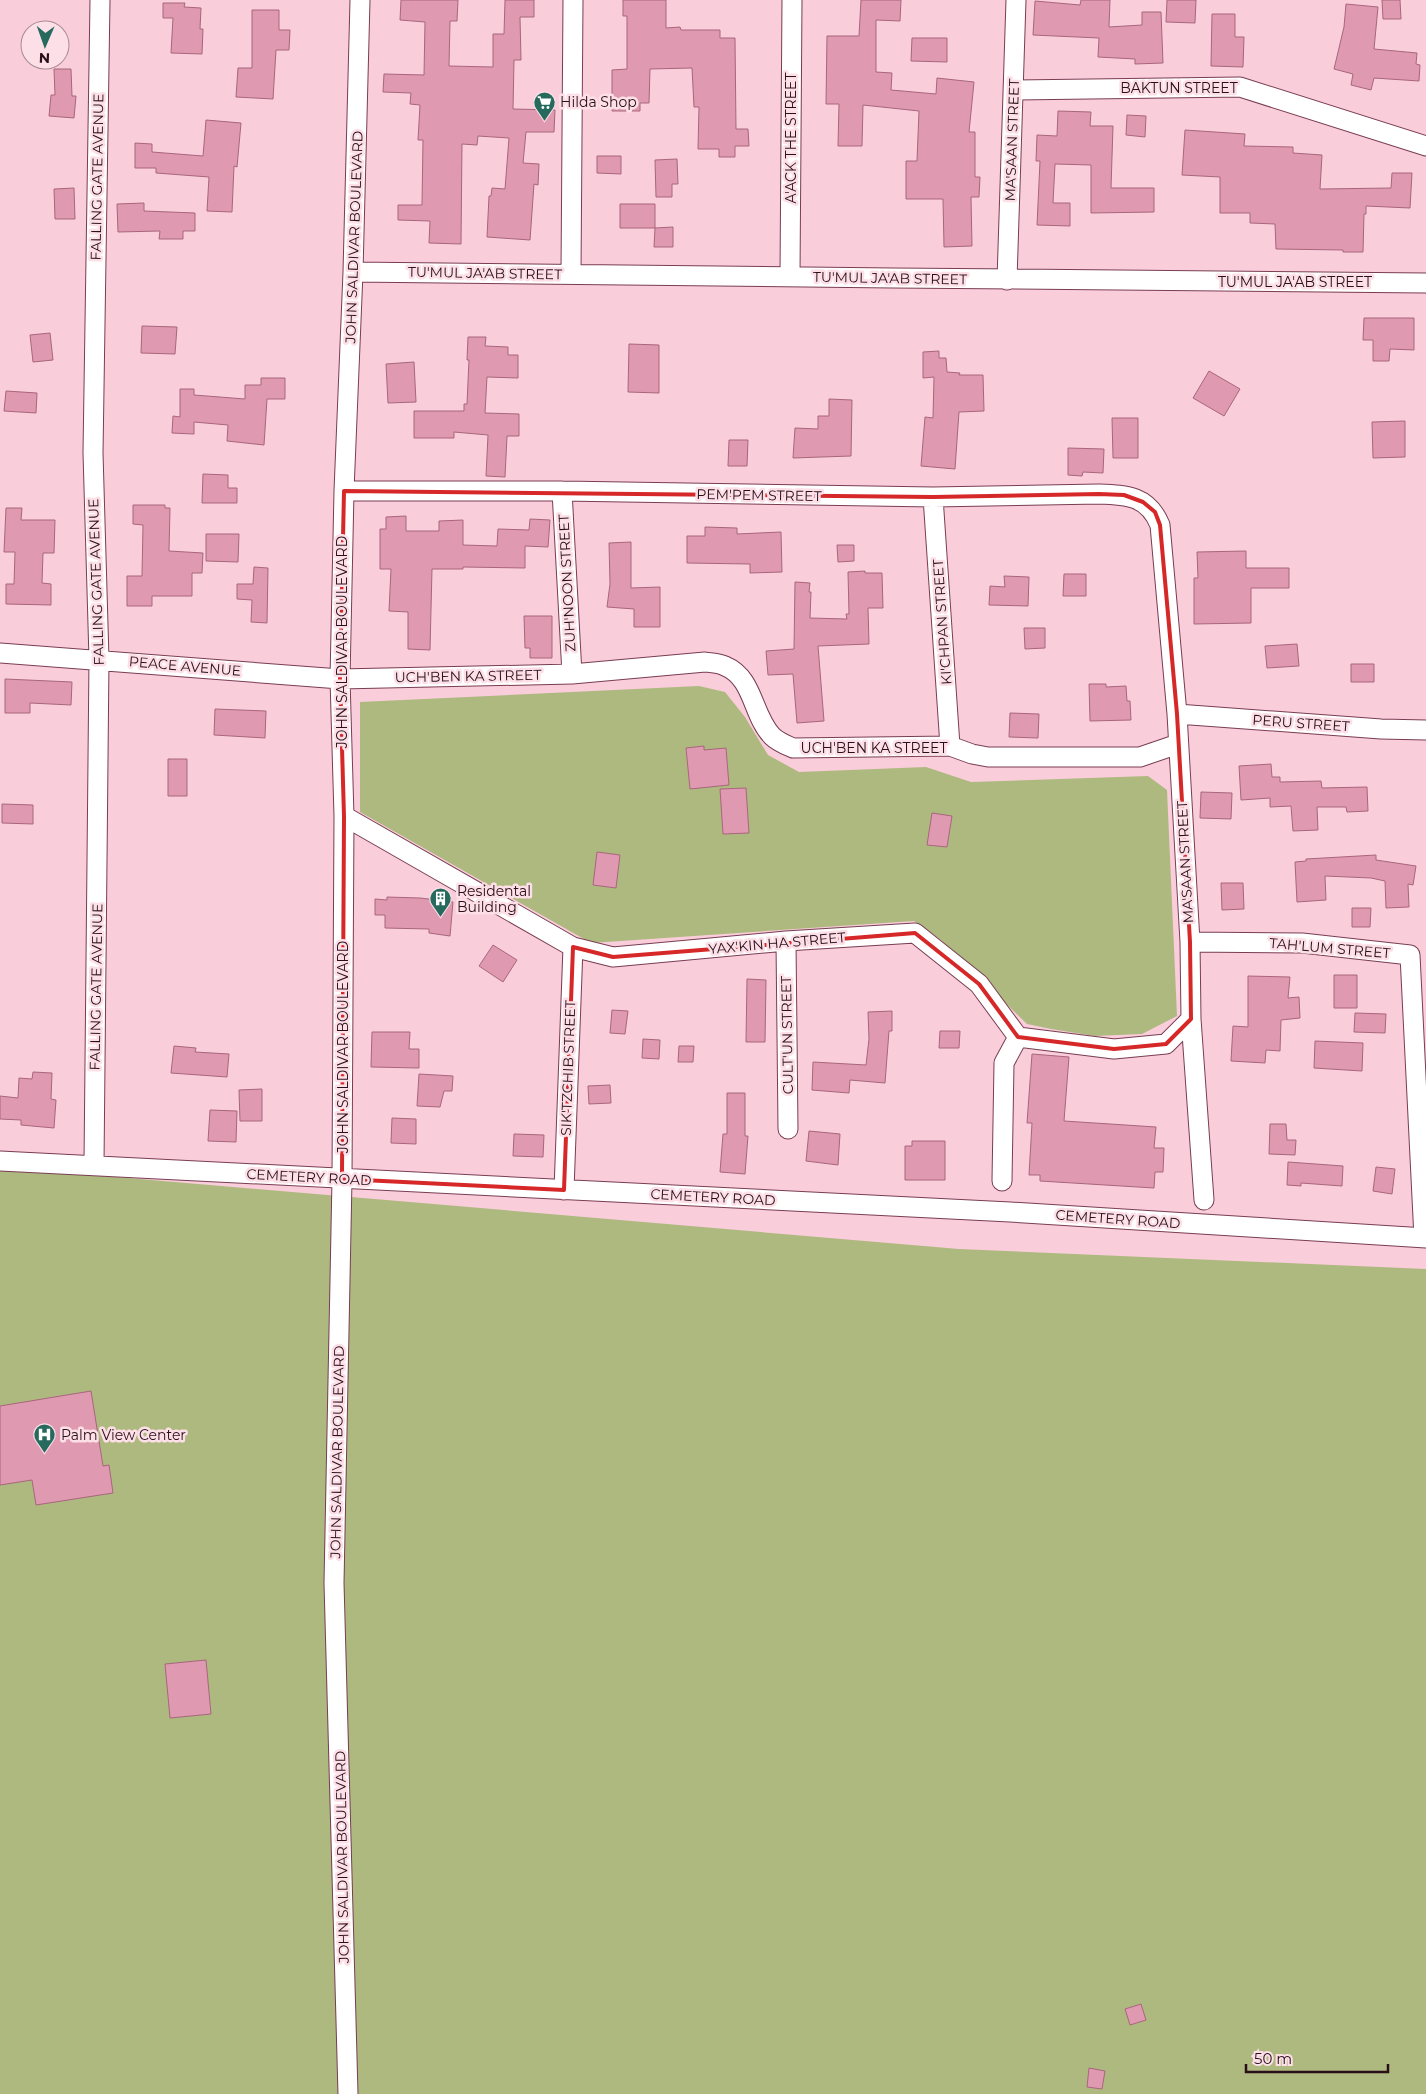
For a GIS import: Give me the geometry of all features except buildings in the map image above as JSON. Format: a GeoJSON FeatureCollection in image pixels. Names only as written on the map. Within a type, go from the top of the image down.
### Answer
{"type":"FeatureCollection","features":[{"type":"Feature","properties":{"kind":"street","name":"FALLING GATE AVENUE"},"geometry":{"type":"LineString","coordinates":[[94,1164],[99,659],[93,453],[100,0]]}},
{"type":"Feature","properties":{"kind":"street","name":"JOHN SALDIVAR BOULEVARD"},"geometry":{"type":"LineString","coordinates":[[348,2094],[334,1583],[342,1179],[344,816],[340,678],[344,491],[354,272],[360,0]]}},
{"type":"Feature","properties":{"kind":"street"},"geometry":{"type":"LineString","coordinates":[[571,274],[573,0]]}},
{"type":"Feature","properties":{"kind":"street","name":"A'ACK THE STREET"},"geometry":{"type":"LineString","coordinates":[[790,276],[792,0]]}},
{"type":"Feature","properties":{"kind":"street","name":"MA'SAAN STREET"},"geometry":{"type":"LineString","coordinates":[[1008,280],[1016,0]]}},
{"type":"Feature","properties":{"kind":"street","name":"BAKTUN STREET"},"geometry":{"type":"LineString","coordinates":[[1013,90],[1240,87],[1426,146]]}},
{"type":"Feature","properties":{"kind":"street","name":"TU'MUL JA'AB STREET"},"geometry":{"type":"LineString","coordinates":[[354,272],[1426,283]]}},
{"type":"Feature","properties":{"kind":"street","name":"PEM'PEM STREET"},"geometry":{"type":"LineString","coordinates":[[344,491],[562,491],[933,497],[1124,494],[1143,502],[1155,512],[1160,525]]}},
{"type":"Feature","properties":{"kind":"street","name":"ZUH'NOON STREET"},"geometry":{"type":"LineString","coordinates":[[562,491],[572,674]]}},
{"type":"Feature","properties":{"kind":"street","name":"KI'CHPAN STREET"},"geometry":{"type":"LineString","coordinates":[[933,497],[950,746]]}},
{"type":"Feature","properties":{"kind":"street","name":"MA'SAAN STREET"},"geometry":{"type":"LineString","coordinates":[[1160,525],[1177,714],[1190,942],[1191,1020],[1204,1200]]}},
{"type":"Feature","properties":{"kind":"street","name":"PEACE AVENUE"},"geometry":{"type":"LineString","coordinates":[[0,653],[340,678]]}},
{"type":"Feature","properties":{"kind":"street","name":"UCH'BEN KA STREET"},"geometry":{"type":"LineString","coordinates":[[340,678],[572,674],[705,662],[723,665],[735,672],[744,682],[766,728],[773,737],[793,748],[950,746],[972,754],[988,757],[1140,756],[1178,744]]}},
{"type":"Feature","properties":{"kind":"street","name":"PERU STREET"},"geometry":{"type":"LineString","coordinates":[[1177,714],[1381,729],[1426,730]]}},
{"type":"Feature","properties":{"kind":"street","name":"YAX'KIN HA STREET"},"geometry":{"type":"LineString","coordinates":[[344,816],[573,947],[613,958],[786,941],[915,933],[979,984],[1018,1037]]}},
{"type":"Feature","properties":{"kind":"street","name":"CULT'UN STREET"},"geometry":{"type":"LineString","coordinates":[[786,941],[788,1128]]}},
{"type":"Feature","properties":{"kind":"street","name":"TAH'LUM STREET"},"geometry":{"type":"LineString","coordinates":[[1190,942],[1302,943],[1410,955],[1425,1238]]}},
{"type":"Feature","properties":{"kind":"street","name":"SIK'TZCHIB STREET"},"geometry":{"type":"LineString","coordinates":[[564,1190],[573,947]]}},
{"type":"Feature","properties":{"kind":"street"},"geometry":{"type":"LineString","coordinates":[[1002,1181],[1004,1063],[1018,1037],[1114,1049],[1166,1044],[1191,1020]]}},
{"type":"Feature","properties":{"kind":"street","name":"CEMETERY ROAD"},"geometry":{"type":"LineString","coordinates":[[0,1161],[94,1164],[342,1179],[1010,1212],[1425,1238]]}},
{"type":"Feature","properties":{"kind":"highlighted area"},"geometry":{"type":"Polygon","coordinates":[[[344,491],[933,497],[1099,494],[1124,495],[1143,502],[1155,512],[1160,525],[1177,714],[1190,942],[1191,1019],[1166,1044],[1114,1049],[1018,1037],[979,984],[915,933],[613,957],[573,947],[564,1190],[342,1179],[344,816],[340,679],[344,491]]]}},
{"type":"Feature","properties":{"kind":"green space"},"geometry":{"type":"Polygon","coordinates":[[[699,686],[725,692],[745,717],[768,755],[799,772],[926,767],[971,782],[1148,776],[1167,790],[1177,1016],[1142,1034],[1095,1036],[1027,1024],[941,940],[914,921],[591,943],[360,812],[360,702],[699,686]]]}},
{"type":"Feature","properties":{"kind":"green space"},"geometry":{"type":"Polygon","coordinates":[[[0,1167],[959,1249],[1426,1269],[1426,2094],[0,2094],[0,1167]]]}},
{"type":"Feature","properties":{"kind":"place","name":"Hilda Shop"},"geometry":{"type":"Point","coordinates":[544,121]}},
{"type":"Feature","properties":{"kind":"place","name":"Residental Building"},"geometry":{"type":"Point","coordinates":[441,918]}},
{"type":"Feature","properties":{"kind":"place","name":"Palm View Center"},"geometry":{"type":"Point","coordinates":[45,1454]}}]}
